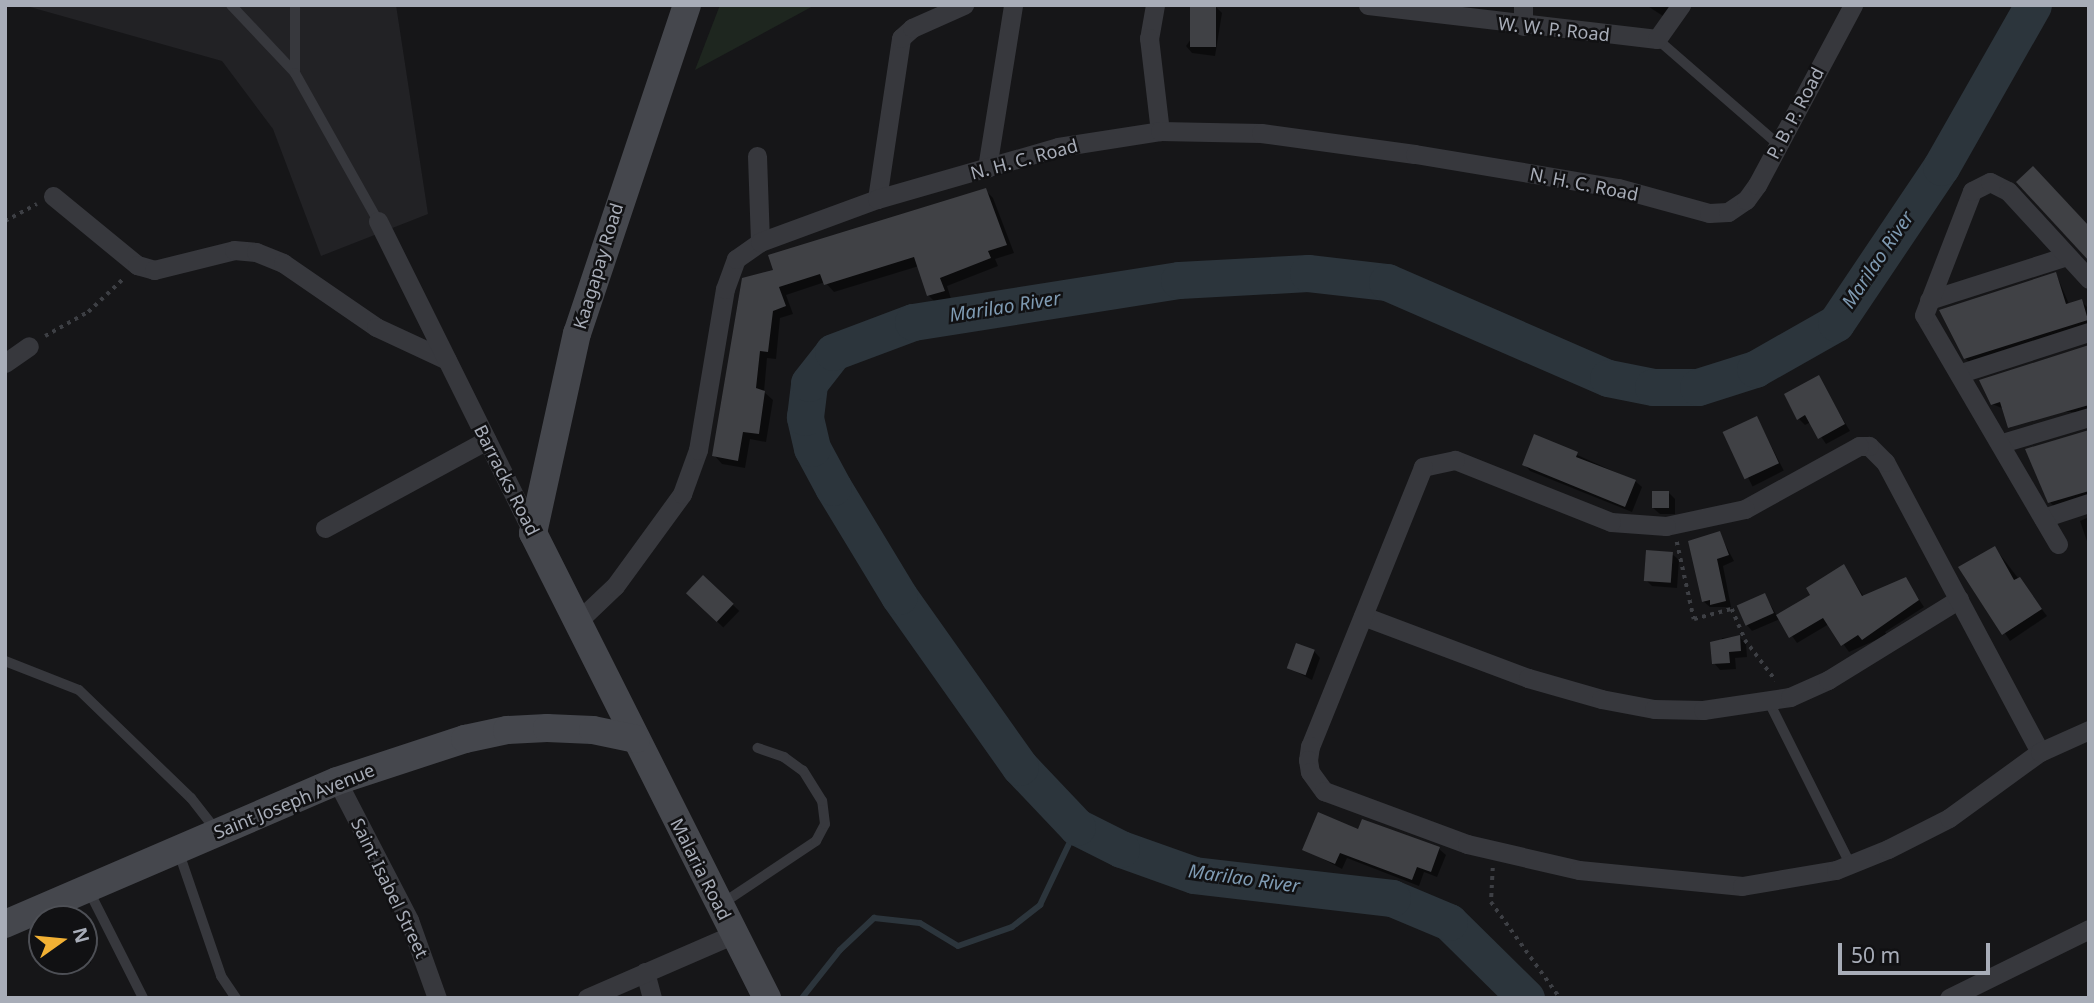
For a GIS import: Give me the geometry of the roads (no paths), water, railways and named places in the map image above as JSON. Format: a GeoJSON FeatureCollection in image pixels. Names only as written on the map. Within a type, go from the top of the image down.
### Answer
{"type":"FeatureCollection","features":[{"type":"Feature","properties":{"kind":"main road","name":"Kaagapay Road"},"geometry":{"type":"LineString","coordinates":[[533,533],[577,333],[687,5]]}},
{"type":"Feature","properties":{"kind":"main road","name":"Barracks Road"},"geometry":{"type":"LineString","coordinates":[[533,533],[636,740]]}},
{"type":"Feature","properties":{"kind":"main road","name":"Saint Joseph Avenue"},"geometry":{"type":"LineString","coordinates":[[5,924],[337,780],[507,730],[593,730],[636,740]]}},
{"type":"Feature","properties":{"kind":"main road","name":"Malaria Road"},"geometry":{"type":"LineString","coordinates":[[636,740],[767,998]]}},
{"type":"Feature","properties":{"kind":"street"},"geometry":{"type":"LineString","coordinates":[[877,199],[901,38],[912,28],[964,5]]}},
{"type":"Feature","properties":{"kind":"street"},"geometry":{"type":"LineString","coordinates":[[987,168],[1013,5]]}},
{"type":"Feature","properties":{"kind":"street"},"geometry":{"type":"LineString","coordinates":[[1155,5],[1149,38],[1160,131]]}},
{"type":"Feature","properties":{"kind":"street","name":"W. W. P. Road"},"geometry":{"type":"LineString","coordinates":[[1368,5],[1424,10],[1524,26],[1657,39]]}},
{"type":"Feature","properties":{"kind":"street"},"geometry":{"type":"LineString","coordinates":[[1523,5],[1524,26]]}},
{"type":"Feature","properties":{"kind":"street"},"geometry":{"type":"LineString","coordinates":[[1657,39],[1681,5]]}},
{"type":"Feature","properties":{"kind":"street","name":"P. B. P. Road"},"geometry":{"type":"LineString","coordinates":[[1728,212],[1746,200],[1853,5]]}},
{"type":"Feature","properties":{"kind":"street","name":"N. H. C. Road"},"geometry":{"type":"LineString","coordinates":[[577,622],[623,576],[682,494],[698,450],[725,289],[736,258],[760,242],[877,199],[1058,147],[1160,131],[1261,133],[1389,151],[1618,188],[1709,213],[1728,212]]}},
{"type":"Feature","properties":{"kind":"street"},"geometry":{"type":"LineString","coordinates":[[757,156],[760,242]]}},
{"type":"Feature","properties":{"kind":"street"},"geometry":{"type":"LineString","coordinates":[[2058,544],[1961,373],[1923,314],[1972,191],[1981,184],[2000,184],[2089,279]]}},
{"type":"Feature","properties":{"kind":"street"},"geometry":{"type":"LineString","coordinates":[[53,196],[137,265],[154,270],[234,250],[256,252],[283,263],[376,327],[447,360]]}},
{"type":"Feature","properties":{"kind":"street","name":"Barracks Road"},"geometry":{"type":"LineString","coordinates":[[378,221],[533,533]]}},
{"type":"Feature","properties":{"kind":"street"},"geometry":{"type":"LineString","coordinates":[[1929,300],[2067,256]]}},
{"type":"Feature","properties":{"kind":"street"},"geometry":{"type":"LineString","coordinates":[[1961,373],[2089,332]]}},
{"type":"Feature","properties":{"kind":"street"},"geometry":{"type":"LineString","coordinates":[[5,363],[29,346]]}},
{"type":"Feature","properties":{"kind":"street"},"geometry":{"type":"LineString","coordinates":[[2002,443],[2089,418]]}},
{"type":"Feature","properties":{"kind":"street"},"geometry":{"type":"LineString","coordinates":[[325,528],[487,440]]}},
{"type":"Feature","properties":{"kind":"street"},"geometry":{"type":"LineString","coordinates":[[2040,752],[1885,462],[1869,446],[1859,446],[1745,509],[1666,526],[1611,522],[1455,460],[1432,463],[1415,478],[1310,746],[1310,772],[1315,783],[1324,792],[1494,852],[1534,863],[1690,884],[1785,882],[1850,864],[1949,818],[2040,752],[2089,730]]}},
{"type":"Feature","properties":{"kind":"street"},"geometry":{"type":"LineString","coordinates":[[2043,518],[2089,503]]}},
{"type":"Feature","properties":{"kind":"street"},"geometry":{"type":"LineString","coordinates":[[1363,616],[1528,678],[1601,699],[1654,709],[1703,710],[1790,697],[1828,680],[1959,599]]}},
{"type":"Feature","properties":{"kind":"street","name":"Saint Isabel Street"},"geometry":{"type":"LineString","coordinates":[[337,780],[409,920],[437,998]]}},
{"type":"Feature","properties":{"kind":"street"},"geometry":{"type":"LineString","coordinates":[[1950,998],[2089,929]]}},
{"type":"Feature","properties":{"kind":"street"},"geometry":{"type":"LineString","coordinates":[[587,998],[734,934]]}},
{"type":"Feature","properties":{"kind":"street"},"geometry":{"type":"LineString","coordinates":[[645,972],[652,998]]}},
{"type":"Feature","properties":{"kind":"lane"},"geometry":{"type":"LineString","coordinates":[[231,5],[295,73],[378,221]]}},
{"type":"Feature","properties":{"kind":"lane"},"geometry":{"type":"LineString","coordinates":[[295,5],[295,73]]}},
{"type":"Feature","properties":{"kind":"lane"},"geometry":{"type":"LineString","coordinates":[[1657,39],[1778,144]]}},
{"type":"Feature","properties":{"kind":"lane"},"geometry":{"type":"LineString","coordinates":[[5,661],[79,690],[191,798],[217,832]]}},
{"type":"Feature","properties":{"kind":"lane"},"geometry":{"type":"LineString","coordinates":[[1769,702],[1850,864]]}},
{"type":"Feature","properties":{"kind":"lane"},"geometry":{"type":"LineString","coordinates":[[720,905],[817,841],[825,824],[822,801],[803,771],[784,757],[758,748]]}},
{"type":"Feature","properties":{"kind":"lane"},"geometry":{"type":"LineString","coordinates":[[177,849],[222,976],[236,998]]}},
{"type":"Feature","properties":{"kind":"lane"},"geometry":{"type":"LineString","coordinates":[[87,887],[143,998]]}},
{"type":"Feature","properties":{"kind":"waterway","name":"Marilao River"},"geometry":{"type":"LineString","coordinates":[[1526,998],[1449,922],[1392,898],[1194,875],[1121,849],[1077,827],[1020,767],[899,596],[833,487],[812,448],[805,417],[809,383],[833,352],[913,322],[1179,280],[1308,273],[1387,282],[1608,378],[1653,387],[1698,387],[1755,369],[1836,323],[1941,167],[2033,5]]}},
{"type":"Feature","properties":{"kind":"waterway"},"geometry":{"type":"LineString","coordinates":[[802,998],[840,950],[874,918],[920,923],[958,946],[1012,927],[1040,905],[1077,827]]}}]}
